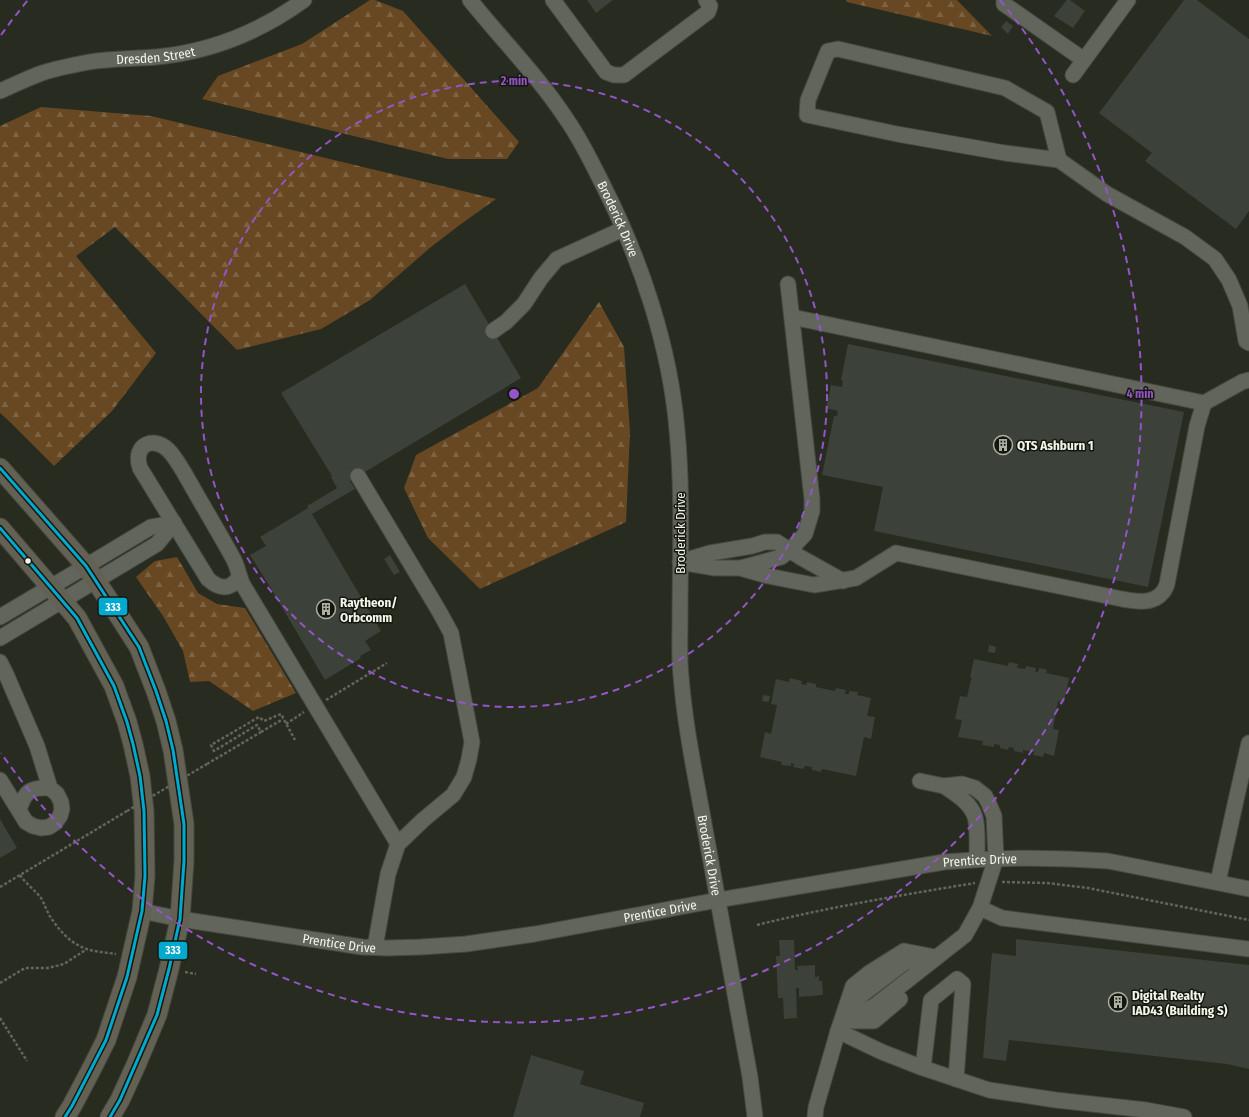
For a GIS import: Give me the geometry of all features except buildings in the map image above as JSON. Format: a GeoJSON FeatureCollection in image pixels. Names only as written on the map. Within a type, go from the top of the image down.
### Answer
{"type":"FeatureCollection","features":[{"type":"Feature","properties":{"kind":"main road"},"geometry":{"type":"LineString","coordinates":[[0,468],[91,574],[139,647],[166,721],[173,750],[184,824],[184,861],[180,919],[170,969],[157,1015],[126,1086],[110,1117]]}},
{"type":"Feature","properties":{"kind":"main road"},"geometry":{"type":"LineString","coordinates":[[0,528],[78,618],[114,686],[133,744],[140,776],[144,811],[145,876],[142,911],[128,977],[106,1040],[65,1117]]}},
{"type":"Feature","properties":{"kind":"street","name":"Dresden Street"},"geometry":{"type":"LineString","coordinates":[[0,91],[42,73],[90,62],[156,57],[189,52],[214,46],[235,39],[261,27],[304,0]]}},
{"type":"Feature","properties":{"kind":"street","name":"Broderick Drive"},"geometry":{"type":"LineString","coordinates":[[470,0],[538,81],[568,120],[594,165],[633,251],[665,353],[673,392],[680,476],[680,675],[691,756],[750,1077],[755,1117]]}},
{"type":"Feature","properties":{"kind":"street"},"geometry":{"type":"LineString","coordinates":[[553,0],[606,72],[614,75],[624,75],[708,12],[710,6],[706,0]]}},
{"type":"Feature","properties":{"kind":"street"},"geometry":{"type":"LineString","coordinates":[[1004,0],[1004,4],[1084,60]]}},
{"type":"Feature","properties":{"kind":"street"},"geometry":{"type":"LineString","coordinates":[[1073,75],[1128,0]]}},
{"type":"Feature","properties":{"kind":"street"},"geometry":{"type":"LineString","coordinates":[[1059,160],[1047,112],[1005,88],[838,49],[828,51],[808,100],[807,115],[897,134],[1005,153],[1059,160],[1107,194],[1185,237],[1214,259],[1229,280],[1240,306],[1246,341],[1249,344]]}},
{"type":"Feature","properties":{"kind":"street"},"geometry":{"type":"LineString","coordinates":[[493,331],[506,322],[524,304],[541,278],[557,259],[624,229]]}},
{"type":"Feature","properties":{"kind":"street"},"geometry":{"type":"LineString","coordinates":[[680,562],[715,568],[740,568],[780,557],[790,550],[805,534],[812,511],[811,492],[788,284]]}},
{"type":"Feature","properties":{"kind":"street"},"geometry":{"type":"LineString","coordinates":[[792,317],[1204,403],[1242,382],[1249,380]]}},
{"type":"Feature","properties":{"kind":"street"},"geometry":{"type":"LineString","coordinates":[[740,568],[768,576],[814,585],[856,578],[896,553],[1139,602],[1151,600],[1162,594],[1167,584],[1197,426],[1204,403]]}},
{"type":"Feature","properties":{"kind":"street"},"geometry":{"type":"LineString","coordinates":[[239,577],[236,582],[224,588],[214,585],[208,579],[140,468],[138,461],[142,448],[146,444],[152,442],[160,444],[171,453],[234,560],[239,571],[239,577],[398,844]]}},
{"type":"Feature","properties":{"kind":"street"},"geometry":{"type":"LineString","coordinates":[[358,476],[451,633],[472,742],[464,777],[453,795],[423,820],[398,844],[388,874],[375,947]]}},
{"type":"Feature","properties":{"kind":"street"},"geometry":{"type":"LineString","coordinates":[[0,638],[57,594],[91,574],[157,544],[174,523]]}},
{"type":"Feature","properties":{"kind":"street"},"geometry":{"type":"LineString","coordinates":[[680,562],[710,553],[752,546],[765,542],[777,542],[800,557],[843,581]]}},
{"type":"Feature","properties":{"kind":"street"},"geometry":{"type":"LineString","coordinates":[[0,617],[57,594]]}},
{"type":"Feature","properties":{"kind":"street"},"geometry":{"type":"LineString","coordinates":[[0,662],[37,746],[50,788],[61,802],[62,809],[55,824],[49,827],[41,828],[26,822],[0,780]]}},
{"type":"Feature","properties":{"kind":"street"},"geometry":{"type":"LineString","coordinates":[[1218,882],[1249,743]]}},
{"type":"Feature","properties":{"kind":"street"},"geometry":{"type":"LineString","coordinates":[[840,1026],[874,1021],[919,982],[935,957],[965,935],[980,908],[996,858],[994,816],[989,804],[985,796],[975,788],[962,784],[944,786],[920,781]]}},
{"type":"Feature","properties":{"kind":"street"},"geometry":{"type":"LineString","coordinates":[[944,786],[962,798],[973,812],[976,819],[977,859]]}},
{"type":"Feature","properties":{"kind":"street"},"geometry":{"type":"LineString","coordinates":[[19,810],[22,799],[32,789],[50,788]]}},
{"type":"Feature","properties":{"kind":"street","name":"Prentice Drive"},"geometry":{"type":"LineString","coordinates":[[142,911],[180,919],[331,942],[388,948],[466,944],[511,938],[589,925],[718,900],[944,862],[977,859],[1028,858],[1108,861],[1249,889]]}},
{"type":"Feature","properties":{"kind":"street"},"geometry":{"type":"LineString","coordinates":[[980,908],[1002,918],[1249,948]]}},
{"type":"Feature","properties":{"kind":"street"},"geometry":{"type":"LineString","coordinates":[[815,1117],[816,1107],[840,1026],[846,979],[862,966],[903,942],[935,957]]}},
{"type":"Feature","properties":{"kind":"street"},"geometry":{"type":"LineString","coordinates":[[840,1026],[855,1000],[905,962],[935,957]]}},
{"type":"Feature","properties":{"kind":"street"},"geometry":{"type":"LineString","coordinates":[[923,1068],[931,1000],[957,979],[963,984],[956,1079]]}},
{"type":"Feature","properties":{"kind":"street"},"geometry":{"type":"LineString","coordinates":[[840,1026],[882,1052],[923,1068],[989,1090],[1056,1100],[1146,1110],[1184,1117]]}},
{"type":"Feature","properties":{"kind":"path"},"geometry":{"type":"LineString","coordinates":[[286,724],[387,663]]}},
{"type":"Feature","properties":{"kind":"path"},"geometry":{"type":"LineString","coordinates":[[261,732],[257,725],[214,751],[211,745],[259,717],[264,721],[281,714],[295,740]]}},
{"type":"Feature","properties":{"kind":"path"},"geometry":{"type":"LineString","coordinates":[[0,887],[283,719]]}},
{"type":"Feature","properties":{"kind":"path"},"geometry":{"type":"LineString","coordinates":[[20,875],[41,899],[58,927],[78,946],[117,955]]}},
{"type":"Feature","properties":{"kind":"path"},"geometry":{"type":"LineString","coordinates":[[758,925],[811,912],[979,882],[1047,883],[1088,888],[1249,920]]}},
{"type":"Feature","properties":{"kind":"path"},"geometry":{"type":"LineString","coordinates":[[0,983],[25,968],[48,968],[64,964],[88,949]]}},
{"type":"Feature","properties":{"kind":"path"},"geometry":{"type":"LineString","coordinates":[[185,972],[196,974]]}},
{"type":"Feature","properties":{"kind":"path"},"geometry":{"type":"LineString","coordinates":[[0,1018],[27,1061]]}},
{"type":"Feature","properties":{"kind":"green space"},"geometry":{"type":"Polygon","coordinates":[[[370,0],[375,0],[403,11],[519,142],[507,159],[448,159],[202,99],[218,76],[302,44],[370,0]]]}},
{"type":"Feature","properties":{"kind":"green space"},"geometry":{"type":"Polygon","coordinates":[[[846,0],[957,0],[992,36],[847,2],[846,0]]]}},
{"type":"Feature","properties":{"kind":"green space"},"geometry":{"type":"Polygon","coordinates":[[[41,107],[151,116],[496,199],[431,247],[370,300],[321,329],[237,350],[115,227],[76,256],[156,353],[112,411],[54,466],[0,413],[0,126],[41,107]]]}},
{"type":"Feature","properties":{"kind":"green space"},"geometry":{"type":"Polygon","coordinates":[[[599,302],[624,347],[630,432],[626,522],[480,589],[428,538],[404,488],[416,455],[538,388],[599,302]]]}},
{"type":"Feature","properties":{"kind":"green space"},"geometry":{"type":"Polygon","coordinates":[[[177,557],[198,593],[217,604],[245,608],[296,693],[253,711],[209,681],[190,682],[183,651],[163,616],[136,577],[155,561],[177,557]]]}},
{"type":"Feature","properties":{"kind":"transit line","name":"333"},"geometry":{"type":"LineString","coordinates":[[0,468],[86,566],[139,647],[166,721],[173,750],[184,824],[184,861],[180,919],[157,1015],[120,1100],[110,1117]]}},
{"type":"Feature","properties":{"kind":"transit line","name":"333"},"geometry":{"type":"LineString","coordinates":[[0,528],[77,618],[114,686],[133,744],[140,776],[144,811],[145,876],[142,911],[127,977],[106,1040],[65,1117]]}},
{"type":"Feature","properties":{"kind":"place","name":"QTS Ashburn 1"},"geometry":{"type":"Point","coordinates":[1003,445]}},
{"type":"Feature","properties":{"kind":"place","name":"Raytheon/ Orbcomm"},"geometry":{"type":"Point","coordinates":[326,609]}},
{"type":"Feature","properties":{"kind":"place","name":"Digital Realty IAD43 (Building S)"},"geometry":{"type":"Point","coordinates":[1118,1002]}}]}
